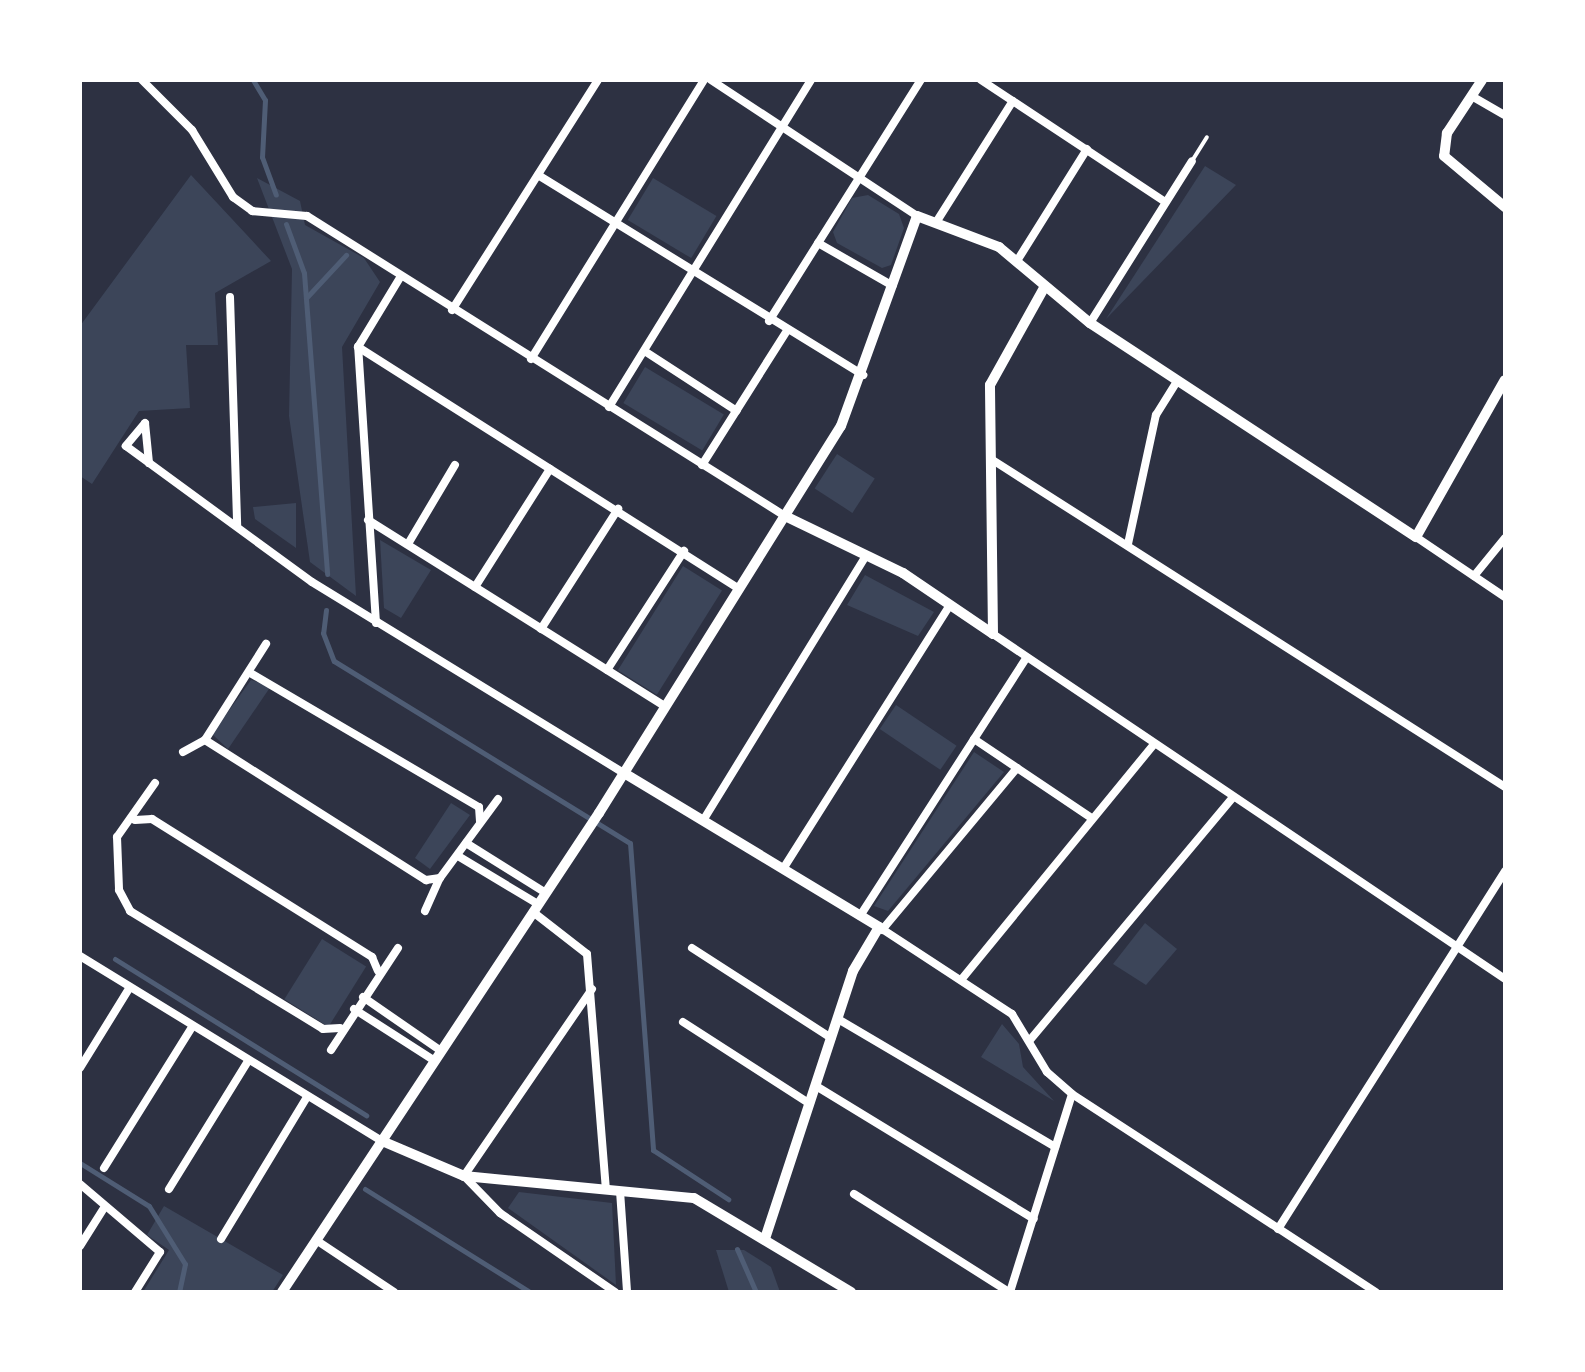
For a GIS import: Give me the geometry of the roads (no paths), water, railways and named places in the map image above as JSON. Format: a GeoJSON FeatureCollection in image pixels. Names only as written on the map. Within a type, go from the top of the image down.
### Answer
{"type":"FeatureCollection","features":[{"type":"Feature","properties":{"kind":"street"},"geometry":{"type":"LineString","coordinates":[[142,80],[192,130],[233,197],[252,211],[307,216],[452,310],[785,516],[864,559],[903,573],[1232,798],[1505,979]]}},
{"type":"Feature","properties":{"kind":"street"},"geometry":{"type":"LineString","coordinates":[[452,310],[598,80]]}},
{"type":"Feature","properties":{"kind":"street"},"geometry":{"type":"LineString","coordinates":[[531,359],[704,80]]}},
{"type":"Feature","properties":{"kind":"street"},"geometry":{"type":"LineString","coordinates":[[711,80],[917,216],[937,221],[1017,261],[1090,323],[1505,597]]}},
{"type":"Feature","properties":{"kind":"street"},"geometry":{"type":"LineString","coordinates":[[609,407],[646,352],[811,80]]}},
{"type":"Feature","properties":{"kind":"street"},"geometry":{"type":"LineString","coordinates":[[769,321],[857,176],[921,80]]}},
{"type":"Feature","properties":{"kind":"street"},"geometry":{"type":"LineString","coordinates":[[981,80],[1165,202]]}},
{"type":"Feature","properties":{"kind":"street"},"geometry":{"type":"LineString","coordinates":[[1482,80],[1475,98],[1447,133],[1444,156],[1505,207]]}},
{"type":"Feature","properties":{"kind":"street"},"geometry":{"type":"LineString","coordinates":[[1475,98],[1505,115]]}},
{"type":"Feature","properties":{"kind":"street"},"geometry":{"type":"LineString","coordinates":[[937,221],[1013,101]]}},
{"type":"Feature","properties":{"kind":"street"},"geometry":{"type":"LineString","coordinates":[[1017,261],[1087,149]]}},
{"type":"Feature","properties":{"kind":"street"},"geometry":{"type":"LineString","coordinates":[[1090,323],[1192,161]]}},
{"type":"Feature","properties":{"kind":"street"},"geometry":{"type":"LineString","coordinates":[[538,175],[614,226],[863,376]]}},
{"type":"Feature","properties":{"kind":"street"},"geometry":{"type":"LineString","coordinates":[[282,1292],[599,813],[785,516],[863,376],[917,216]]}},
{"type":"Feature","properties":{"kind":"street"},"geometry":{"type":"LineString","coordinates":[[818,243],[893,286]]}},
{"type":"Feature","properties":{"kind":"street"},"geometry":{"type":"LineString","coordinates":[[376,623],[358,347],[401,276]]}},
{"type":"Feature","properties":{"kind":"street"},"geometry":{"type":"LineString","coordinates":[[993,634],[993,369],[1045,286]]}},
{"type":"Feature","properties":{"kind":"street"},"geometry":{"type":"LineString","coordinates":[[230,297],[237,525]]}},
{"type":"Feature","properties":{"kind":"street"},"geometry":{"type":"LineString","coordinates":[[702,465],[786,332]]}},
{"type":"Feature","properties":{"kind":"street"},"geometry":{"type":"LineString","coordinates":[[358,347],[618,509],[738,588]]}},
{"type":"Feature","properties":{"kind":"street"},"geometry":{"type":"LineString","coordinates":[[646,352],[737,411]]}},
{"type":"Feature","properties":{"kind":"street"},"geometry":{"type":"LineString","coordinates":[[1416,537],[1505,380]]}},
{"type":"Feature","properties":{"kind":"street"},"geometry":{"type":"LineString","coordinates":[[1128,544],[1156,415],[1177,382]]}},
{"type":"Feature","properties":{"kind":"street"},"geometry":{"type":"LineString","coordinates":[[149,463],[149,425],[140,424],[126,446],[149,463],[376,623],[704,819],[1012,1014],[1047,1072],[1072,1094],[1376,1292]]}},
{"type":"Feature","properties":{"kind":"street"},"geometry":{"type":"LineString","coordinates":[[991,459],[1505,787]]}},
{"type":"Feature","properties":{"kind":"street"},"geometry":{"type":"LineString","coordinates":[[408,544],[455,465]]}},
{"type":"Feature","properties":{"kind":"street"},"geometry":{"type":"LineString","coordinates":[[475,587],[550,469]]}},
{"type":"Feature","properties":{"kind":"street"},"geometry":{"type":"LineString","coordinates":[[541,629],[618,509]]}},
{"type":"Feature","properties":{"kind":"street"},"geometry":{"type":"LineString","coordinates":[[368,520],[664,706]]}},
{"type":"Feature","properties":{"kind":"street"},"geometry":{"type":"LineString","coordinates":[[1474,576],[1505,538]]}},
{"type":"Feature","properties":{"kind":"street"},"geometry":{"type":"LineString","coordinates":[[607,670],[684,551]]}},
{"type":"Feature","properties":{"kind":"street"},"geometry":{"type":"LineString","coordinates":[[704,819],[864,559]]}},
{"type":"Feature","properties":{"kind":"street"},"geometry":{"type":"LineString","coordinates":[[783,869],[950,605]]}},
{"type":"Feature","properties":{"kind":"street"},"geometry":{"type":"LineString","coordinates":[[183,752],[205,740],[239,682],[252,674],[266,644]]}},
{"type":"Feature","properties":{"kind":"street"},"geometry":{"type":"LineString","coordinates":[[860,916],[1026,658]]}},
{"type":"Feature","properties":{"kind":"street"},"geometry":{"type":"LineString","coordinates":[[252,674],[479,807],[480,821]]}},
{"type":"Feature","properties":{"kind":"street"},"geometry":{"type":"LineString","coordinates":[[974,739],[1090,817]]}},
{"type":"Feature","properties":{"kind":"street"},"geometry":{"type":"LineString","coordinates":[[205,740],[426,880],[440,878]]}},
{"type":"Feature","properties":{"kind":"street"},"geometry":{"type":"LineString","coordinates":[[961,980],[1090,817],[1154,744]]}},
{"type":"Feature","properties":{"kind":"street"},"geometry":{"type":"LineString","coordinates":[[765,1239],[853,971],[881,929],[1017,768]]}},
{"type":"Feature","properties":{"kind":"street"},"geometry":{"type":"LineString","coordinates":[[155,783],[135,820],[117,837],[122,901],[323,1029],[340,1028]]}},
{"type":"Feature","properties":{"kind":"street"},"geometry":{"type":"LineString","coordinates":[[1030,1040],[1232,798]]}},
{"type":"Feature","properties":{"kind":"street"},"geometry":{"type":"LineString","coordinates":[[425,911],[440,878],[498,799]]}},
{"type":"Feature","properties":{"kind":"street"},"geometry":{"type":"LineString","coordinates":[[135,820],[152,819],[372,957],[378,971]]}},
{"type":"Feature","properties":{"kind":"street"},"geometry":{"type":"LineString","coordinates":[[466,843],[546,893]]}},
{"type":"Feature","properties":{"kind":"street"},"geometry":{"type":"LineString","coordinates":[[458,856],[536,908],[581,943],[592,989],[606,1189]]}},
{"type":"Feature","properties":{"kind":"street"},"geometry":{"type":"LineString","coordinates":[[1278,1229],[1459,949],[1505,871]]}},
{"type":"Feature","properties":{"kind":"street"},"geometry":{"type":"LineString","coordinates":[[331,1050],[340,1028],[378,971],[398,948]]}},
{"type":"Feature","properties":{"kind":"street"},"geometry":{"type":"LineString","coordinates":[[692,948],[831,1038]]}},
{"type":"Feature","properties":{"kind":"street"},"geometry":{"type":"LineString","coordinates":[[80,956],[382,1141],[464,1176],[694,1198],[851,1292]]}},
{"type":"Feature","properties":{"kind":"street"},"geometry":{"type":"LineString","coordinates":[[80,1068],[130,987]]}},
{"type":"Feature","properties":{"kind":"street"},"geometry":{"type":"LineString","coordinates":[[464,1176],[592,989]]}},
{"type":"Feature","properties":{"kind":"street"},"geometry":{"type":"LineString","coordinates":[[363,997],[438,1056]]}},
{"type":"Feature","properties":{"kind":"street"},"geometry":{"type":"LineString","coordinates":[[354,1009],[438,1056]]}},
{"type":"Feature","properties":{"kind":"street"},"geometry":{"type":"LineString","coordinates":[[838,1019],[1055,1147]]}},
{"type":"Feature","properties":{"kind":"street"},"geometry":{"type":"LineString","coordinates":[[683,1022],[810,1104]]}},
{"type":"Feature","properties":{"kind":"street"},"geometry":{"type":"LineString","coordinates":[[104,1168],[192,1027]]}},
{"type":"Feature","properties":{"kind":"street"},"geometry":{"type":"LineString","coordinates":[[169,1189],[248,1061]]}},
{"type":"Feature","properties":{"kind":"street"},"geometry":{"type":"LineString","coordinates":[[816,1086],[1034,1219]]}},
{"type":"Feature","properties":{"kind":"street"},"geometry":{"type":"LineString","coordinates":[[854,1194],[1010,1292],[1072,1094]]}},
{"type":"Feature","properties":{"kind":"street"},"geometry":{"type":"LineString","coordinates":[[221,1239],[307,1097]]}},
{"type":"Feature","properties":{"kind":"street"},"geometry":{"type":"LineString","coordinates":[[464,1176],[500,1213],[615,1292]]}},
{"type":"Feature","properties":{"kind":"street"},"geometry":{"type":"LineString","coordinates":[[80,1184],[104,1208],[160,1252],[135,1292]]}},
{"type":"Feature","properties":{"kind":"street"},"geometry":{"type":"LineString","coordinates":[[620,1191],[627,1292]]}},
{"type":"Feature","properties":{"kind":"street"},"geometry":{"type":"LineString","coordinates":[[80,1246],[104,1208]]}},
{"type":"Feature","properties":{"kind":"street"},"geometry":{"type":"LineString","coordinates":[[316,1240],[394,1292]]}},
{"type":"Feature","properties":{"kind":"lane"},"geometry":{"type":"LineString","coordinates":[[1192,161],[1207,137]]}},
{"type":"Feature","properties":{"kind":"waterway"},"geometry":{"type":"LineString","coordinates":[[253,80],[265,100],[262,157],[276,195]]}},
{"type":"Feature","properties":{"kind":"waterway"},"geometry":{"type":"LineString","coordinates":[[286,224],[304,273],[327,574]]}},
{"type":"Feature","properties":{"kind":"waterway"},"geometry":{"type":"LineString","coordinates":[[306,298],[346,255]]}},
{"type":"Feature","properties":{"kind":"waterway"},"geometry":{"type":"LineString","coordinates":[[326,610],[323,633],[334,661],[630,843],[653,1150],[728,1199]]}},
{"type":"Feature","properties":{"kind":"waterway"},"geometry":{"type":"LineString","coordinates":[[115,959],[366,1115]]}},
{"type":"Feature","properties":{"kind":"waterway"},"geometry":{"type":"LineString","coordinates":[[80,1163],[149,1206],[185,1264],[179,1292]]}},
{"type":"Feature","properties":{"kind":"waterway"},"geometry":{"type":"LineString","coordinates":[[365,1189],[530,1292]]}},
{"type":"Feature","properties":{"kind":"waterway"},"geometry":{"type":"LineString","coordinates":[[737,1249],[756,1292]]}}]}
